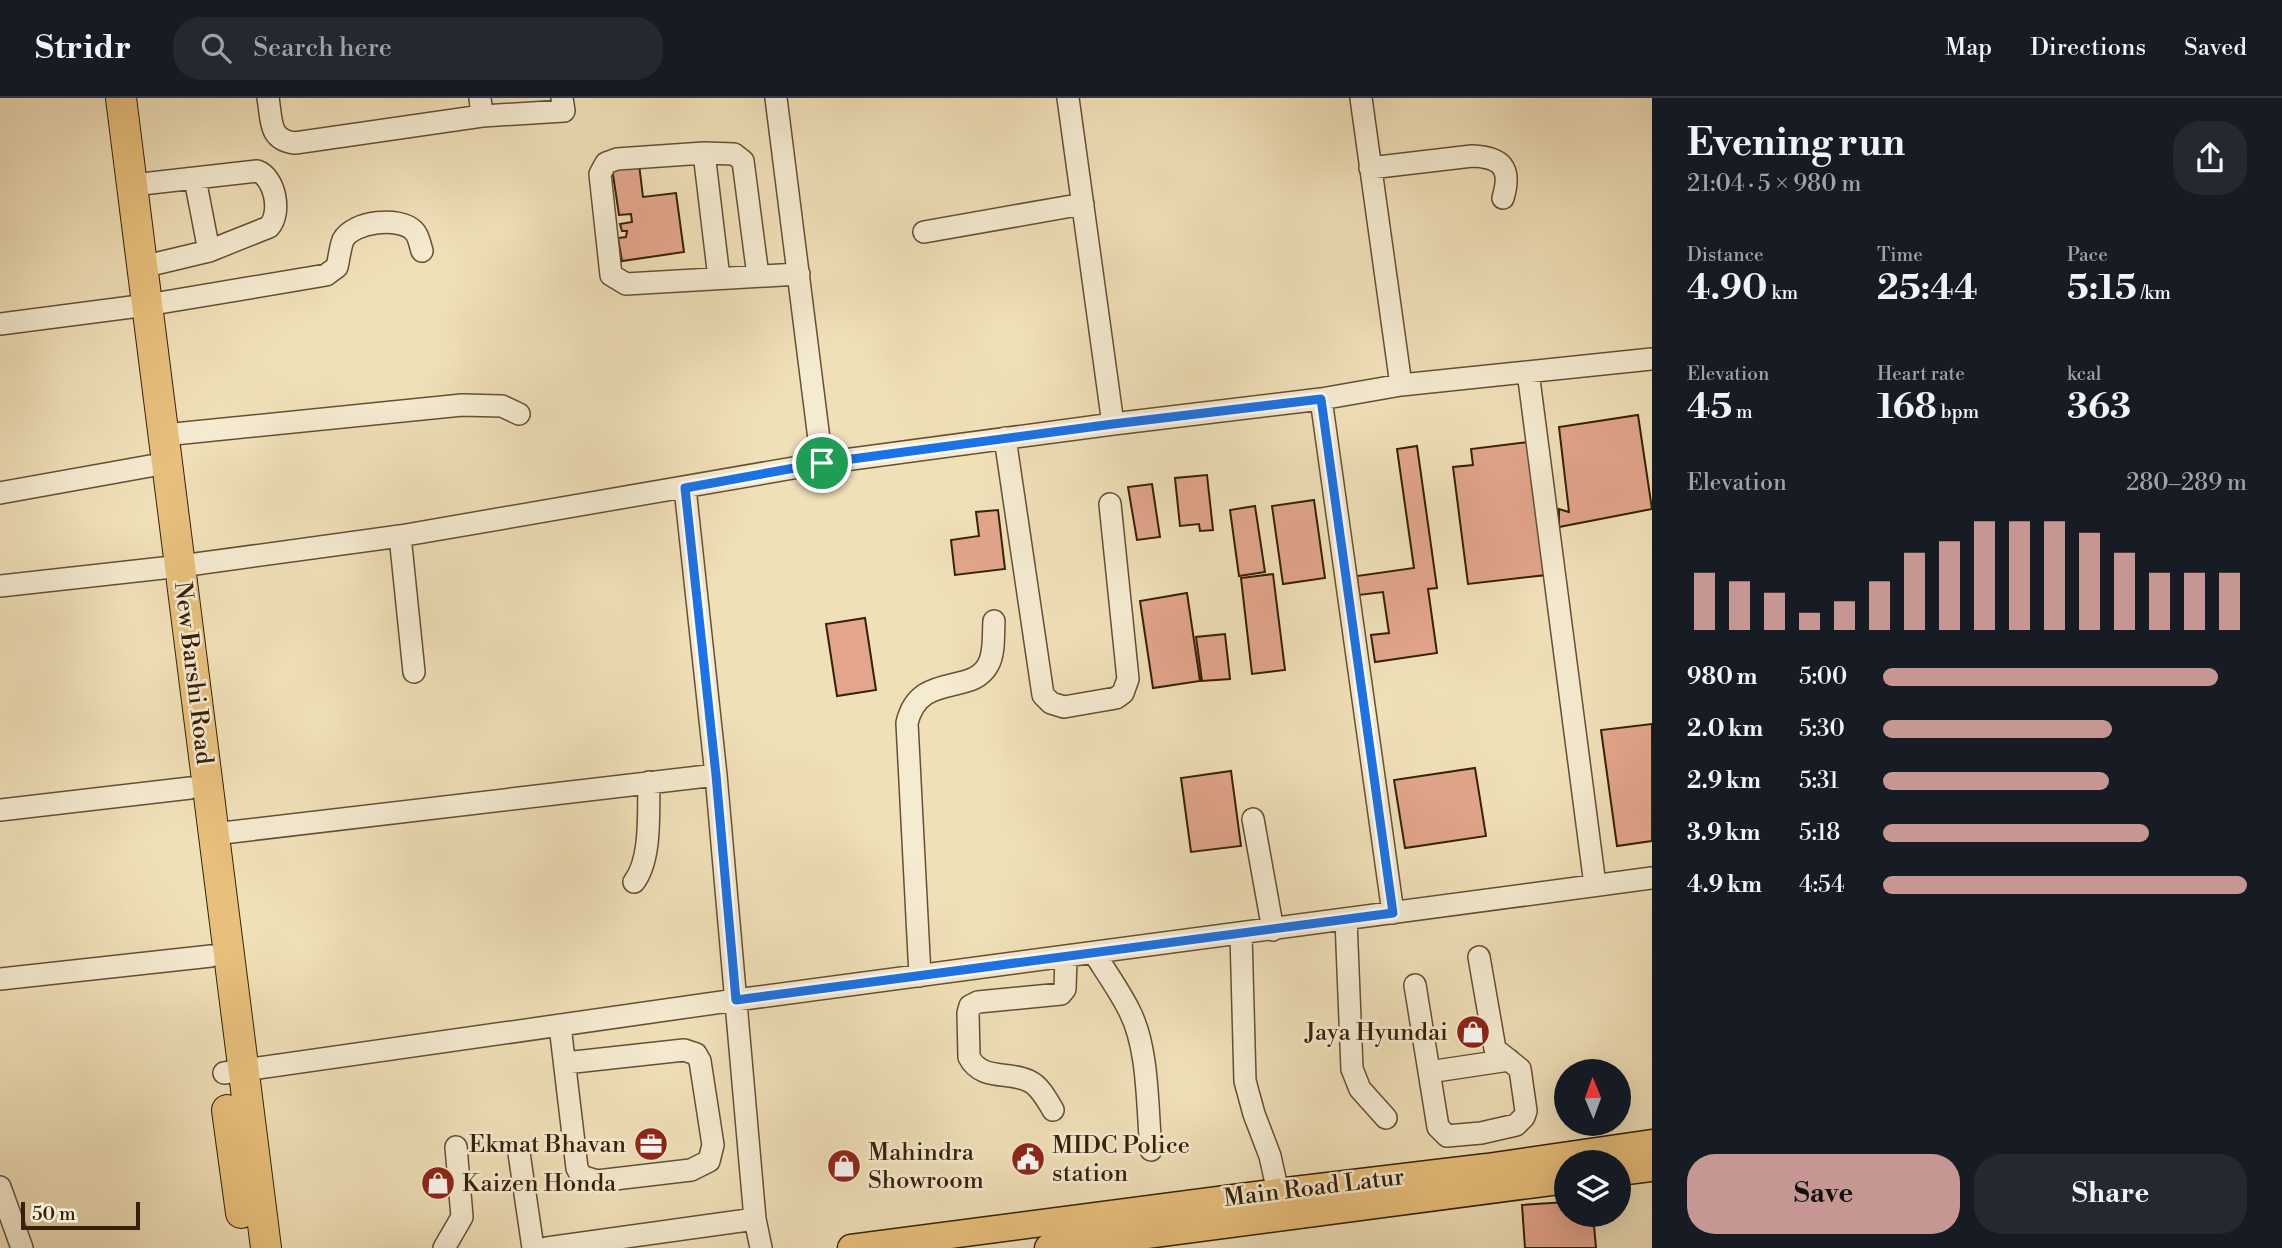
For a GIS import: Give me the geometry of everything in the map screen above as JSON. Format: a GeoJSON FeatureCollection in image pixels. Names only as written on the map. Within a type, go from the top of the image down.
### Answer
{"type":"FeatureCollection","features":[{"type":"Feature","properties":{"kind":"highway","name":"New Barshi Road"},"geometry":{"type":"LineString","coordinates":[[102,98],[138,306],[164,435],[190,788],[211,956],[266,1248]]}},
{"type":"Feature","properties":{"kind":"highway","name":"New Barshi Road"},"geometry":{"type":"LineString","coordinates":[[121,98],[142,267],[138,306],[150,466],[172,567],[214,834],[246,1248]]}},
{"type":"Feature","properties":{"kind":"main road","name":"Main Road Latur"},"geometry":{"type":"LineString","coordinates":[[851,1248],[1487,1167],[1652,1143]]}},
{"type":"Feature","properties":{"kind":"main road"},"geometry":{"type":"LineString","coordinates":[[1631,1171],[1652,1168]]}},
{"type":"Feature","properties":{"kind":"main road","name":"Main Road Latur"},"geometry":{"type":"LineString","coordinates":[[1048,1248],[1554,1182]]}},
{"type":"Feature","properties":{"kind":"street"},"geometry":{"type":"LineString","coordinates":[[268,98],[274,133],[278,139],[295,143],[481,107],[564,111],[562,98]]}},
{"type":"Feature","properties":{"kind":"street"},"geometry":{"type":"LineString","coordinates":[[776,98],[822,463]]}},
{"type":"Feature","properties":{"kind":"street"},"geometry":{"type":"LineString","coordinates":[[1068,98],[1113,424]]}},
{"type":"Feature","properties":{"kind":"street"},"geometry":{"type":"LineString","coordinates":[[1361,98],[1401,385]]}},
{"type":"Feature","properties":{"kind":"street"},"geometry":{"type":"LineString","coordinates":[[758,276],[743,160],[734,154],[704,153],[617,159],[606,163],[600,174],[611,275],[616,280],[626,284],[799,274]]}},
{"type":"Feature","properties":{"kind":"street"},"geometry":{"type":"LineString","coordinates":[[704,153],[719,278]]}},
{"type":"Feature","properties":{"kind":"street"},"geometry":{"type":"LineString","coordinates":[[1370,168],[1487,156],[1498,160],[1504,168],[1507,185],[1503,198]]}},
{"type":"Feature","properties":{"kind":"street"},"geometry":{"type":"LineString","coordinates":[[133,185],[257,171],[264,173],[272,185],[276,217],[269,227],[209,251],[142,267]]}},
{"type":"Feature","properties":{"kind":"street"},"geometry":{"type":"LineString","coordinates":[[195,179],[209,251]]}},
{"type":"Feature","properties":{"kind":"street"},"geometry":{"type":"LineString","coordinates":[[924,232],[1083,204]]}},
{"type":"Feature","properties":{"kind":"street"},"geometry":{"type":"LineString","coordinates":[[0,324],[138,306],[326,275],[337,267],[344,239],[361,225],[381,222],[411,228],[416,233],[422,251]]}},
{"type":"Feature","properties":{"kind":"street"},"geometry":{"type":"LineString","coordinates":[[0,586],[172,567],[400,536],[822,463],[1321,399],[1401,385],[1652,359]]}},
{"type":"Feature","properties":{"kind":"street"},"geometry":{"type":"LineString","coordinates":[[1528,372],[1595,885]]}},
{"type":"Feature","properties":{"kind":"street"},"geometry":{"type":"LineString","coordinates":[[1321,399],[1393,913]]}},
{"type":"Feature","properties":{"kind":"street"},"geometry":{"type":"LineString","coordinates":[[164,435],[462,405],[502,406],[519,414]]}},
{"type":"Feature","properties":{"kind":"street"},"geometry":{"type":"LineString","coordinates":[[1005,439],[1043,695],[1051,703],[1064,707],[1116,698],[1123,693],[1128,679],[1110,504]]}},
{"type":"Feature","properties":{"kind":"street"},"geometry":{"type":"LineString","coordinates":[[0,493],[150,466]]}},
{"type":"Feature","properties":{"kind":"street"},"geometry":{"type":"LineString","coordinates":[[685,488],[716,775],[755,1219],[761,1248]]}},
{"type":"Feature","properties":{"kind":"street"},"geometry":{"type":"LineString","coordinates":[[400,536],[414,672]]}},
{"type":"Feature","properties":{"kind":"street"},"geometry":{"type":"LineString","coordinates":[[920,976],[907,723],[910,710],[918,698],[979,676],[988,667],[994,621]]}},
{"type":"Feature","properties":{"kind":"street"},"geometry":{"type":"LineString","coordinates":[[214,834],[716,775]]}},
{"type":"Feature","properties":{"kind":"street"},"geometry":{"type":"LineString","coordinates":[[634,882],[645,857],[649,782]]}},
{"type":"Feature","properties":{"kind":"street"},"geometry":{"type":"LineString","coordinates":[[0,810],[190,788]]}},
{"type":"Feature","properties":{"kind":"street"},"geometry":{"type":"LineString","coordinates":[[1253,819],[1273,930]]}},
{"type":"Feature","properties":{"kind":"street"},"geometry":{"type":"LineString","coordinates":[[233,1072],[736,1000],[1652,878]]}},
{"type":"Feature","properties":{"kind":"street"},"geometry":{"type":"LineString","coordinates":[[1346,920],[1352,1069],[1360,1088],[1386,1118]]}},
{"type":"Feature","properties":{"kind":"street"},"geometry":{"type":"LineString","coordinates":[[1241,934],[1245,1081],[1270,1156],[1278,1192]]}},
{"type":"Feature","properties":{"kind":"street"},"geometry":{"type":"LineString","coordinates":[[1094,953],[1129,1010],[1136,1028],[1141,1048],[1151,1150]]}},
{"type":"Feature","properties":{"kind":"street"},"geometry":{"type":"LineString","coordinates":[[0,979],[211,956]]}},
{"type":"Feature","properties":{"kind":"street"},"geometry":{"type":"LineString","coordinates":[[1054,1110],[1035,1084],[1027,1079],[984,1072],[973,1064],[970,1058],[968,1013],[970,1006],[978,1002],[1061,994],[1065,989],[1066,957]]}},
{"type":"Feature","properties":{"kind":"street"},"geometry":{"type":"LineString","coordinates":[[1415,985],[1438,1127],[1443,1135],[1482,1133],[1516,1125],[1524,1117],[1525,1111],[1522,1076],[1520,1069],[1495,1049],[1479,957]]}},
{"type":"Feature","properties":{"kind":"street"},"geometry":{"type":"LineString","coordinates":[[560,1026],[577,1168],[581,1175],[597,1181],[637,1177],[691,1170],[709,1161],[713,1144],[700,1061],[696,1054],[684,1050],[565,1063]]}},
{"type":"Feature","properties":{"kind":"street"},"geometry":{"type":"LineString","coordinates":[[1429,1072],[1509,1060]]}},
{"type":"Feature","properties":{"kind":"street"},"geometry":{"type":"LineString","coordinates":[[1482,1133],[1487,1167]]}},
{"type":"Feature","properties":{"kind":"street"},"geometry":{"type":"LineString","coordinates":[[444,1248],[462,1217],[456,1147]]}},
{"type":"Feature","properties":{"kind":"street"},"geometry":{"type":"LineString","coordinates":[[519,1153],[533,1248]]}},
{"type":"Feature","properties":{"kind":"street"},"geometry":{"type":"LineString","coordinates":[[0,1187],[22,1248]]}},
{"type":"Feature","properties":{"kind":"street"},"geometry":{"type":"LineString","coordinates":[[547,1248],[755,1219]]}},
{"type":"Feature","properties":{"kind":"building"},"geometry":{"type":"Polygon","coordinates":[[[639,164],[643,197],[676,193],[684,252],[622,261],[618,238],[626,237],[627,231],[622,231],[620,224],[632,222],[631,214],[619,215],[612,168],[639,164]]]}},
{"type":"Feature","properties":{"kind":"building"},"geometry":{"type":"Polygon","coordinates":[[[1638,415],[1652,509],[1559,527],[1559,509],[1569,512],[1559,427],[1638,415]]]}},
{"type":"Feature","properties":{"kind":"building"},"geometry":{"type":"Polygon","coordinates":[[[1529,442],[1546,575],[1468,584],[1453,467],[1473,465],[1471,449],[1529,442]]]}},
{"type":"Feature","properties":{"kind":"building"},"geometry":{"type":"Polygon","coordinates":[[[1417,446],[1437,588],[1428,589],[1437,653],[1375,662],[1371,635],[1389,633],[1383,592],[1359,595],[1357,576],[1414,568],[1397,449],[1417,446]]]}},
{"type":"Feature","properties":{"kind":"building"},"geometry":{"type":"Polygon","coordinates":[[[1207,475],[1213,530],[1200,531],[1199,524],[1180,526],[1175,478],[1207,475]]]}},
{"type":"Feature","properties":{"kind":"building"},"geometry":{"type":"Polygon","coordinates":[[[1152,484],[1160,537],[1137,540],[1128,487],[1152,484]]]}},
{"type":"Feature","properties":{"kind":"building"},"geometry":{"type":"Polygon","coordinates":[[[1314,500],[1325,578],[1283,584],[1272,506],[1314,500]]]}},
{"type":"Feature","properties":{"kind":"building"},"geometry":{"type":"Polygon","coordinates":[[[1255,506],[1265,572],[1239,576],[1230,510],[1255,506]]]}},
{"type":"Feature","properties":{"kind":"building"},"geometry":{"type":"Polygon","coordinates":[[[998,510],[1005,569],[955,575],[951,540],[979,536],[976,512],[998,510]]]}},
{"type":"Feature","properties":{"kind":"building"},"geometry":{"type":"Polygon","coordinates":[[[1273,574],[1285,670],[1252,674],[1241,578],[1273,574]]]}},
{"type":"Feature","properties":{"kind":"building"},"geometry":{"type":"Polygon","coordinates":[[[1187,593],[1200,681],[1153,688],[1140,601],[1187,593]]]}},
{"type":"Feature","properties":{"kind":"building"},"geometry":{"type":"Polygon","coordinates":[[[865,618],[876,690],[837,696],[826,624],[865,618]]]}},
{"type":"Feature","properties":{"kind":"building"},"geometry":{"type":"Polygon","coordinates":[[[1225,634],[1230,679],[1202,681],[1196,637],[1225,634]]]}},
{"type":"Feature","properties":{"kind":"building"},"geometry":{"type":"Polygon","coordinates":[[[1652,724],[1652,841],[1617,846],[1601,730],[1652,724]]]}},
{"type":"Feature","properties":{"kind":"building"},"geometry":{"type":"Polygon","coordinates":[[[1475,768],[1486,836],[1405,848],[1394,780],[1475,768]]]}},
{"type":"Feature","properties":{"kind":"building"},"geometry":{"type":"Polygon","coordinates":[[[1231,771],[1241,846],[1191,852],[1181,778],[1231,771]]]}},
{"type":"Feature","properties":{"kind":"building"},"geometry":{"type":"Polygon","coordinates":[[[1554,1203],[1554,1227],[1594,1227],[1596,1248],[1525,1248],[1522,1205],[1554,1203]]]}},
{"type":"Feature","properties":{"kind":"place","name":"Jaya Hyundai"},"geometry":{"type":"Point","coordinates":[1473,1032]}},
{"type":"Feature","properties":{"kind":"place","name":"Ekmat Bhavan"},"geometry":{"type":"Point","coordinates":[651,1144]}},
{"type":"Feature","properties":{"kind":"place","name":"MIDC Police station"},"geometry":{"type":"Point","coordinates":[1028,1159]}},
{"type":"Feature","properties":{"kind":"place","name":"Mahindra Showroom"},"geometry":{"type":"Point","coordinates":[844,1166]}},
{"type":"Feature","properties":{"kind":"place","name":"Kaizen Honda"},"geometry":{"type":"Point","coordinates":[438,1183]}},
{"type":"Feature","properties":{"kind":"route"},"geometry":{"type":"LineString","coordinates":[[1321,399],[1393,913],[736,1000],[716,775],[685,488],[822,463],[1321,399]]}}]}
